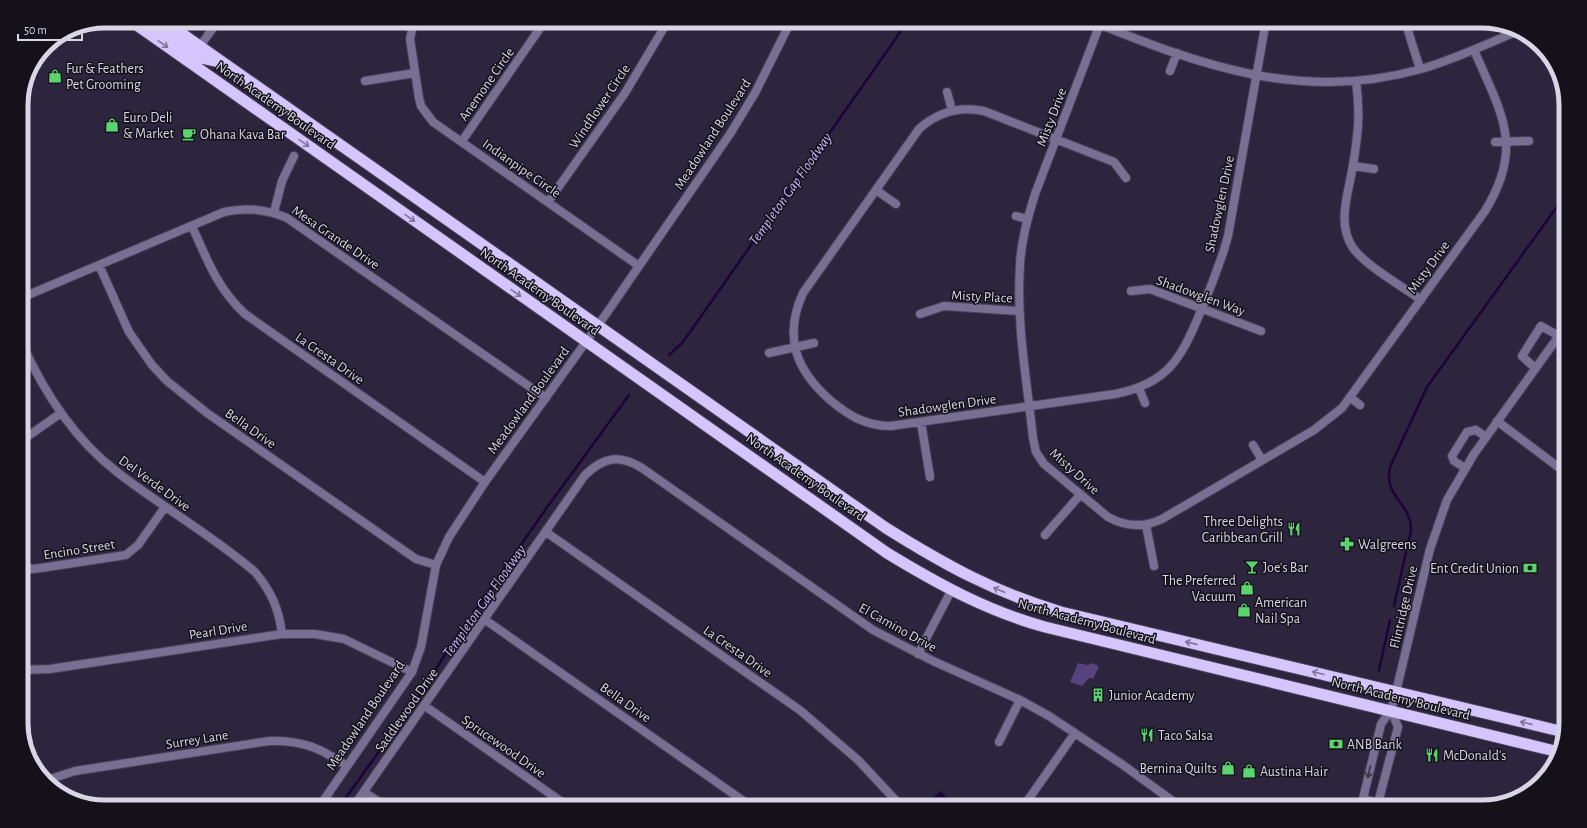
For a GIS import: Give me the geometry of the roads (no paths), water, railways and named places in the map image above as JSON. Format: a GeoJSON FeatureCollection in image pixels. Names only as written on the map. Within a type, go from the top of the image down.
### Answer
{"type":"FeatureCollection","features":[{"type":"Feature","properties":{"kind":"highway","name":"North Academy Boulevard"},"geometry":{"type":"LineString","coordinates":[[141,28],[585,342],[887,553],[951,591],[1017,619],[1045,627],[1554,751]]}},
{"type":"Feature","properties":{"kind":"highway"},"geometry":{"type":"LineString","coordinates":[[158,28],[201,58],[223,63]]}},
{"type":"Feature","properties":{"kind":"highway","name":"North Academy Boulevard"},"geometry":{"type":"LineString","coordinates":[[174,28],[886,528],[961,573],[1024,601],[1061,612],[1559,731]]}},
{"type":"Feature","properties":{"kind":"street"},"geometry":{"type":"LineString","coordinates":[[200,46],[213,28]]}},
{"type":"Feature","properties":{"kind":"street","name":"Indianpipe Circle"},"geometry":{"type":"LineString","coordinates":[[412,28],[410,39],[421,106],[433,122],[639,266]]}},
{"type":"Feature","properties":{"kind":"street","name":"Anemone Circle"},"geometry":{"type":"LineString","coordinates":[[462,141],[540,28]]}},
{"type":"Feature","properties":{"kind":"street","name":"Windflower Circle"},"geometry":{"type":"LineString","coordinates":[[548,202],[625,93],[664,28]]}},
{"type":"Feature","properties":{"kind":"street","name":"Meadowland Boulevard"},"geometry":{"type":"LineString","coordinates":[[324,800],[412,672],[421,647],[436,565],[449,537],[485,482],[597,326],[730,134],[755,93],[788,28]]}},
{"type":"Feature","properties":{"kind":"street","name":"Misty Drive"},"geometry":{"type":"LineString","coordinates":[[1099,28],[1035,194],[1027,219],[1020,264],[1019,311],[1034,446],[1040,459],[1048,469],[1108,517],[1118,522],[1136,526],[1146,525],[1162,519],[1325,422],[1342,408],[1351,398],[1421,300],[1493,197],[1504,168],[1507,142],[1500,114],[1474,50]]}},
{"type":"Feature","properties":{"kind":"street"},"geometry":{"type":"LineString","coordinates":[[1111,28],[1228,70],[1257,77],[1297,82],[1356,81],[1420,70],[1474,50],[1511,34]]}},
{"type":"Feature","properties":{"kind":"street","name":"Shadowglen Drive"},"geometry":{"type":"LineString","coordinates":[[1126,178],[1114,162],[984,111],[962,109],[952,110],[930,120],[919,129],[803,293],[794,319],[793,330],[796,347],[805,374],[826,396],[848,415],[880,426],[922,422],[1115,394],[1139,388],[1161,375],[1180,357],[1187,346],[1228,236],[1265,28]]}},
{"type":"Feature","properties":{"kind":"street"},"geometry":{"type":"LineString","coordinates":[[1407,28],[1420,70]]}},
{"type":"Feature","properties":{"kind":"street"},"geometry":{"type":"LineString","coordinates":[[1170,72],[1177,53]]}},
{"type":"Feature","properties":{"kind":"street"},"geometry":{"type":"LineString","coordinates":[[365,81],[415,73]]}},
{"type":"Feature","properties":{"kind":"street"},"geometry":{"type":"LineString","coordinates":[[1356,81],[1359,110],[1353,166],[1344,209],[1345,240],[1366,261],[1421,300]]}},
{"type":"Feature","properties":{"kind":"street"},"geometry":{"type":"LineString","coordinates":[[947,92],[952,110]]}},
{"type":"Feature","properties":{"kind":"street"},"geometry":{"type":"LineString","coordinates":[[1495,142],[1529,141]]}},
{"type":"Feature","properties":{"kind":"street"},"geometry":{"type":"LineString","coordinates":[[274,212],[282,181],[294,156]]}},
{"type":"Feature","properties":{"kind":"street"},"geometry":{"type":"LineString","coordinates":[[1353,166],[1374,169]]}},
{"type":"Feature","properties":{"kind":"street"},"geometry":{"type":"LineString","coordinates":[[876,190],[896,204]]}},
{"type":"Feature","properties":{"kind":"street","name":"Mesa Grande Drive"},"geometry":{"type":"LineString","coordinates":[[28,295],[224,212],[260,209],[274,212],[287,218],[546,398]]}},
{"type":"Feature","properties":{"kind":"street"},"geometry":{"type":"LineString","coordinates":[[1016,216],[1027,219]]}},
{"type":"Feature","properties":{"kind":"street","name":"La Cresta Drive"},"geometry":{"type":"LineString","coordinates":[[192,226],[218,282],[226,295],[245,314],[485,482]]}},
{"type":"Feature","properties":{"kind":"street","name":"Bella Drive"},"geometry":{"type":"LineString","coordinates":[[99,265],[129,332],[152,365],[166,380],[207,413],[416,559],[436,565]]}},
{"type":"Feature","properties":{"kind":"street","name":"Shadowglen Way"},"geometry":{"type":"LineString","coordinates":[[1130,291],[1150,289],[1261,331]]}},
{"type":"Feature","properties":{"kind":"street","name":"Misty Place"},"geometry":{"type":"LineString","coordinates":[[920,314],[944,306],[1019,311]]}},
{"type":"Feature","properties":{"kind":"street"},"geometry":{"type":"LineString","coordinates":[[1535,368],[1522,356],[1541,326],[1559,336]]}},
{"type":"Feature","properties":{"kind":"street","name":"Flintridge Drive"},"geometry":{"type":"LineString","coordinates":[[1363,800],[1381,724],[1391,710],[1434,537],[1447,500],[1465,468],[1486,437],[1559,336]]}},
{"type":"Feature","properties":{"kind":"street"},"geometry":{"type":"LineString","coordinates":[[769,353],[814,343]]}},
{"type":"Feature","properties":{"kind":"street","name":"Del Verde Drive"},"geometry":{"type":"LineString","coordinates":[[28,356],[38,377],[61,412],[77,434],[104,462],[255,572],[271,593],[279,614],[282,634]]}},
{"type":"Feature","properties":{"kind":"street"},"geometry":{"type":"LineString","coordinates":[[1139,388],[1145,403]]}},
{"type":"Feature","properties":{"kind":"street"},"geometry":{"type":"LineString","coordinates":[[1351,398],[1360,405]]}},
{"type":"Feature","properties":{"kind":"street"},"geometry":{"type":"LineString","coordinates":[[28,436],[61,412]]}},
{"type":"Feature","properties":{"kind":"street"},"geometry":{"type":"LineString","coordinates":[[1497,421],[1559,467]]}},
{"type":"Feature","properties":{"kind":"street"},"geometry":{"type":"LineString","coordinates":[[922,422],[930,477]]}},
{"type":"Feature","properties":{"kind":"street"},"geometry":{"type":"LineString","coordinates":[[1465,468],[1454,461],[1452,456],[1467,432],[1476,430],[1486,437]]}},
{"type":"Feature","properties":{"kind":"street"},"geometry":{"type":"LineString","coordinates":[[1253,445],[1262,460]]}},
{"type":"Feature","properties":{"kind":"street","name":"Saddlewood Drive"},"geometry":{"type":"LineString","coordinates":[[358,800],[585,475],[593,467],[611,459]]}},
{"type":"Feature","properties":{"kind":"street","name":"El Camino Drive"},"geometry":{"type":"LineString","coordinates":[[611,459],[627,460],[637,465],[862,623],[918,654],[1020,700],[1075,733],[1171,800]]}},
{"type":"Feature","properties":{"kind":"street"},"geometry":{"type":"LineString","coordinates":[[1045,535],[1080,494]]}},
{"type":"Feature","properties":{"kind":"street","name":"Encino Street"},"geometry":{"type":"LineString","coordinates":[[28,568],[41,568],[126,555],[138,545],[165,507]]}},
{"type":"Feature","properties":{"kind":"street"},"geometry":{"type":"LineString","coordinates":[[1146,525],[1154,566]]}},
{"type":"Feature","properties":{"kind":"street","name":"La Cresta Drive"},"geometry":{"type":"LineString","coordinates":[[546,532],[801,711],[858,760],[895,800]]}},
{"type":"Feature","properties":{"kind":"street"},"geometry":{"type":"LineString","coordinates":[[918,654],[951,591]]}},
{"type":"Feature","properties":{"kind":"street","name":"Bella Drive"},"geometry":{"type":"LineString","coordinates":[[484,619],[742,800]]}},
{"type":"Feature","properties":{"kind":"street","name":"Pearl Drive"},"geometry":{"type":"LineString","coordinates":[[28,670],[50,670],[282,634],[315,634],[344,639],[412,672]]}},
{"type":"Feature","properties":{"kind":"street"},"geometry":{"type":"LineString","coordinates":[[999,742],[1020,700]]}},
{"type":"Feature","properties":{"kind":"street","name":"Sprucewood Drive"},"geometry":{"type":"LineString","coordinates":[[425,706],[559,800]]}},
{"type":"Feature","properties":{"kind":"street"},"geometry":{"type":"LineString","coordinates":[[1379,800],[1398,727],[1391,710]]}},
{"type":"Feature","properties":{"kind":"street"},"geometry":{"type":"LineString","coordinates":[[1028,800],[1075,733]]}},
{"type":"Feature","properties":{"kind":"street","name":"Surrey Lane"},"geometry":{"type":"LineString","coordinates":[[52,779],[75,771],[269,741],[285,741],[312,746],[347,766]]}},
{"type":"Feature","properties":{"kind":"street"},"geometry":{"type":"LineString","coordinates":[[364,792],[376,800]]}},
{"type":"Feature","properties":{"kind":"waterway","name":"Templeton Gap Floodway"},"geometry":{"type":"LineString","coordinates":[[669,355],[683,342],[903,28]]}},
{"type":"Feature","properties":{"kind":"waterway"},"geometry":{"type":"LineString","coordinates":[[1408,544],[1411,530],[1410,520],[1407,512],[1390,485],[1390,467],[1427,387],[1559,204]]}},
{"type":"Feature","properties":{"kind":"waterway","name":"Templeton Gap Floodway"},"geometry":{"type":"LineString","coordinates":[[344,800],[422,692],[449,648],[548,506],[629,395]]}},
{"type":"Feature","properties":{"kind":"waterway"},"geometry":{"type":"LineString","coordinates":[[1394,606],[1406,552]]}},
{"type":"Feature","properties":{"kind":"waterway"},"geometry":{"type":"LineString","coordinates":[[1379,670],[1390,620]]}},
{"type":"Feature","properties":{"kind":"place","name":"Fur & Feathers Pet Grooming"},"geometry":{"type":"Point","coordinates":[55,76]}},
{"type":"Feature","properties":{"kind":"place","name":"Euro Deli & Market"},"geometry":{"type":"Point","coordinates":[112,125]}},
{"type":"Feature","properties":{"kind":"place","name":"Ohana Kava Bar"},"geometry":{"type":"Point","coordinates":[189,134]}},
{"type":"Feature","properties":{"kind":"place","name":"Three Delights Caribbean Grill"},"geometry":{"type":"Point","coordinates":[1294,529]}},
{"type":"Feature","properties":{"kind":"place","name":"Walgreens"},"geometry":{"type":"Point","coordinates":[1347,544]}},
{"type":"Feature","properties":{"kind":"place","name":"Joe's Bar"},"geometry":{"type":"Point","coordinates":[1252,567]}},
{"type":"Feature","properties":{"kind":"place","name":"Ent Credit Union"},"geometry":{"type":"Point","coordinates":[1530,568]}},
{"type":"Feature","properties":{"kind":"place","name":"The Preferred Vacuum"},"geometry":{"type":"Point","coordinates":[1247,588]}},
{"type":"Feature","properties":{"kind":"place","name":"American Nail Spa"},"geometry":{"type":"Point","coordinates":[1244,610]}},
{"type":"Feature","properties":{"kind":"place","name":"Junior Academy"},"geometry":{"type":"Point","coordinates":[1098,695]}},
{"type":"Feature","properties":{"kind":"place","name":"Taco Salsa"},"geometry":{"type":"Point","coordinates":[1147,735]}},
{"type":"Feature","properties":{"kind":"place","name":"ANB Bank"},"geometry":{"type":"Point","coordinates":[1336,744]}},
{"type":"Feature","properties":{"kind":"place","name":"McDonald's"},"geometry":{"type":"Point","coordinates":[1432,755]}},
{"type":"Feature","properties":{"kind":"place","name":"Bernina Quilts"},"geometry":{"type":"Point","coordinates":[1228,768]}},
{"type":"Feature","properties":{"kind":"place","name":"Austina Hair"},"geometry":{"type":"Point","coordinates":[1249,771]}}]}
